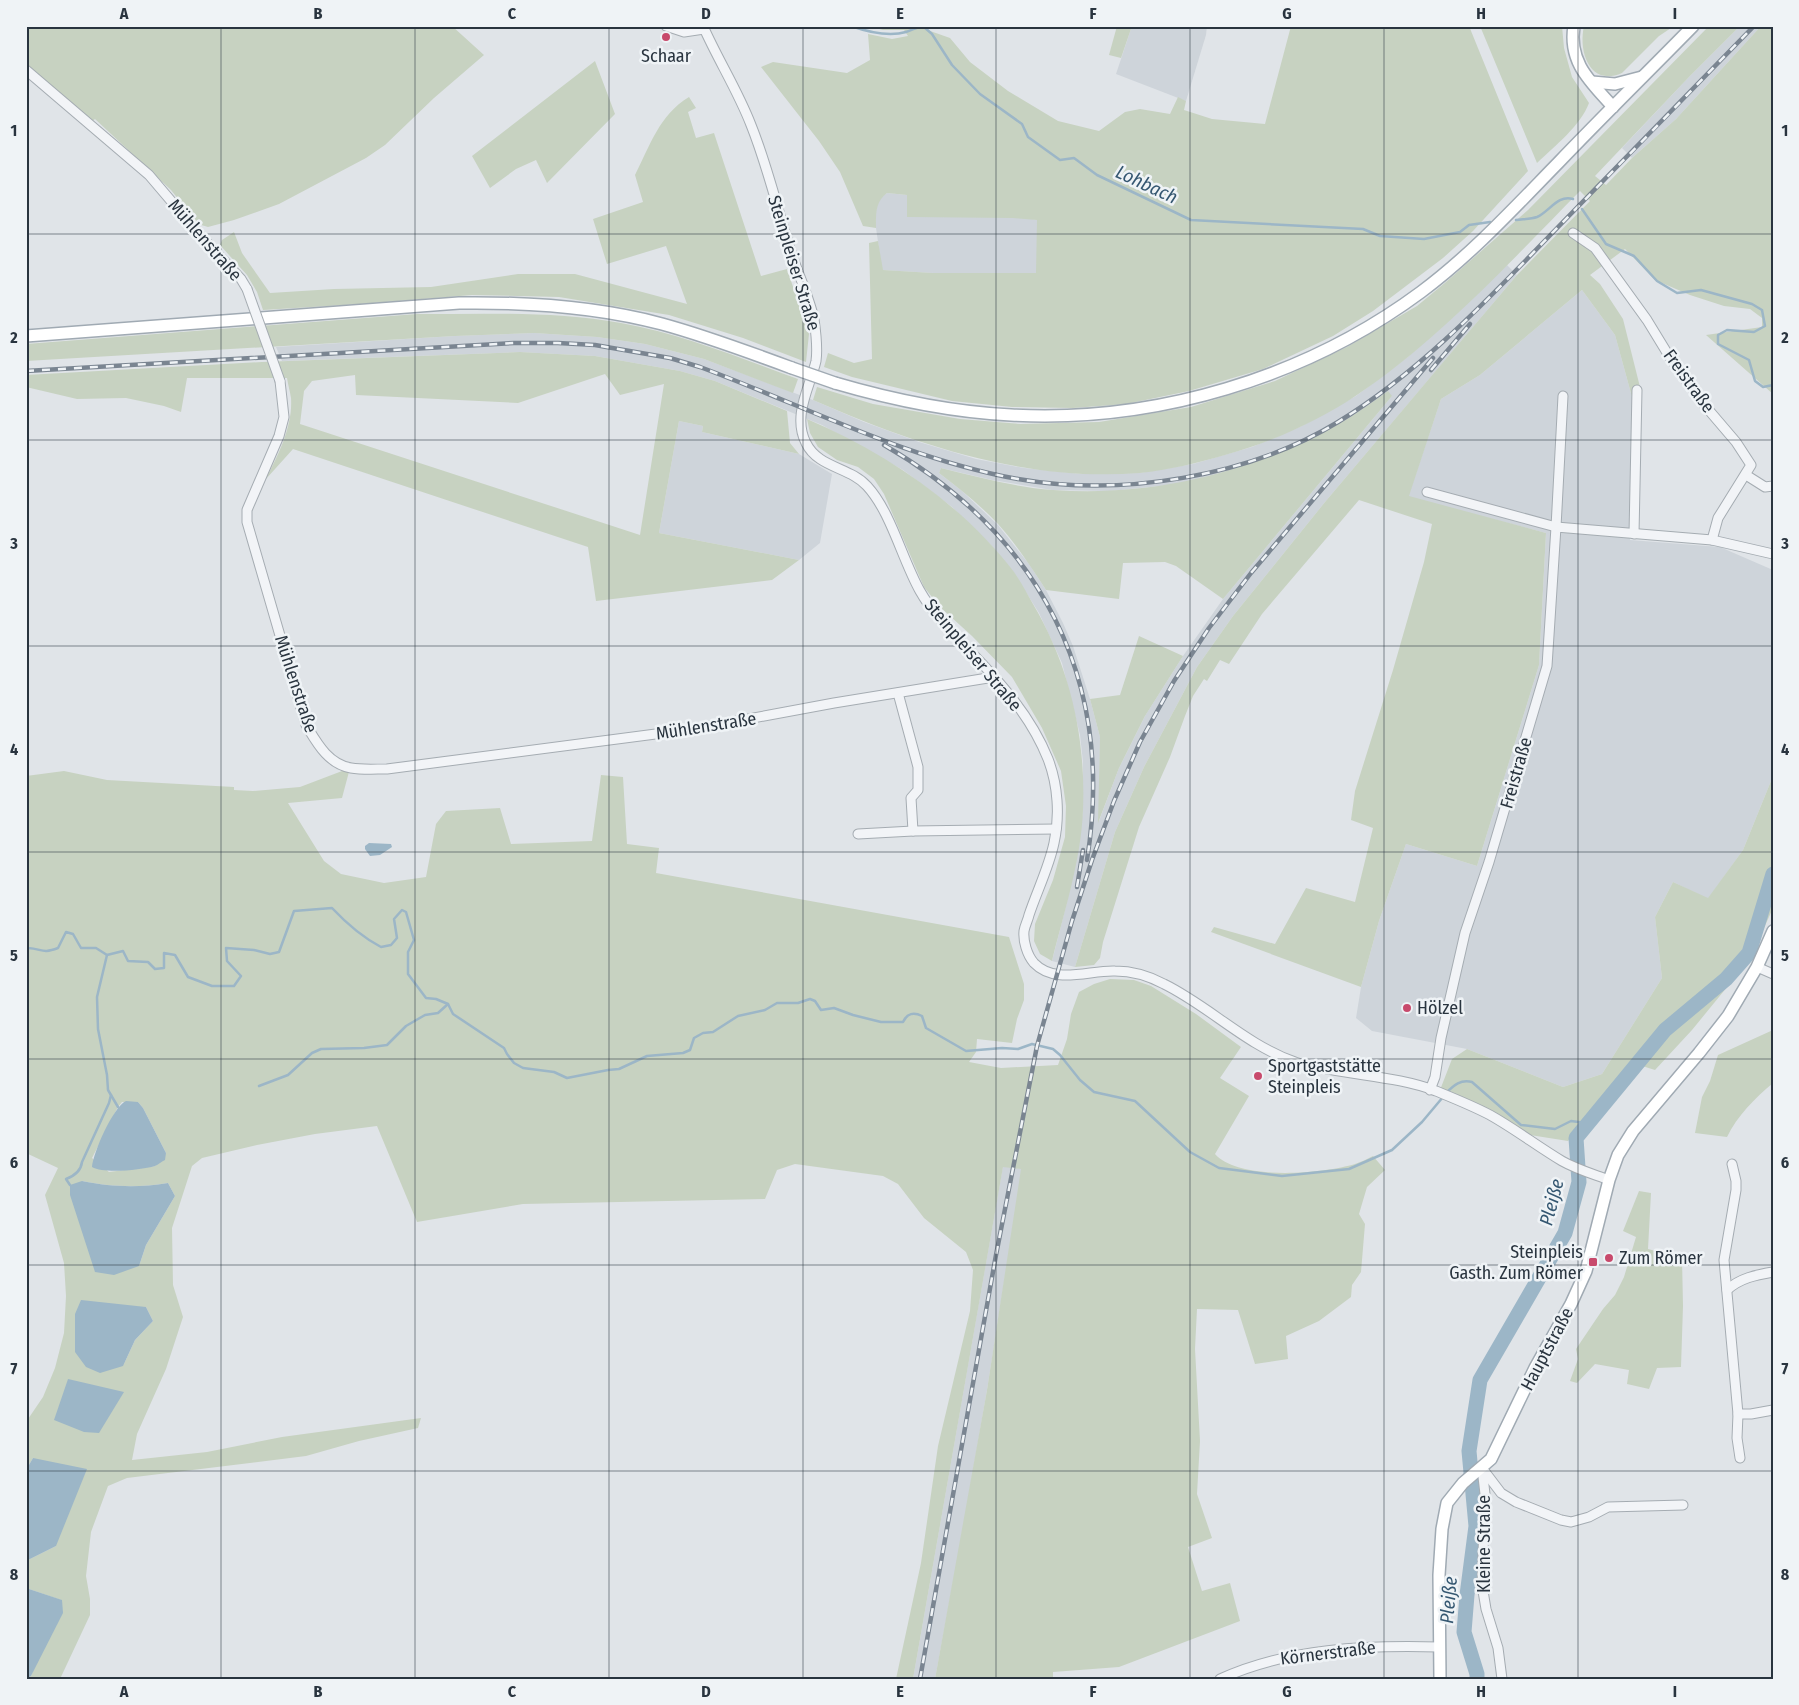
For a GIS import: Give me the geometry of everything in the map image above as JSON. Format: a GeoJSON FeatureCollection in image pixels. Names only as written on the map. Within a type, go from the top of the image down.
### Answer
{"type":"FeatureCollection","features":[{"type":"Feature","properties":{"kind":"main road"},"geometry":{"type":"LineString","coordinates":[[1574,26],[1573,44],[1576,58],[1585,75],[1614,107]]}},
{"type":"Feature","properties":{"kind":"main road"},"geometry":{"type":"LineString","coordinates":[[26,336],[459,303],[504,302],[588,309],[661,323],[706,336],[835,383],[875,395],[920,405],[968,412],[1046,416],[1124,411],[1212,393],[1283,368],[1346,339],[1420,293],[1486,236],[1693,26]]}},
{"type":"Feature","properties":{"kind":"main road"},"geometry":{"type":"LineString","coordinates":[[1592,82],[1615,84],[1642,77]]}},
{"type":"Feature","properties":{"kind":"main road","name":"Hauptstraße"},"geometry":{"type":"LineString","coordinates":[[1440,1679],[1439,1575],[1442,1529],[1447,1503],[1463,1483],[1491,1459],[1535,1368],[1571,1304],[1586,1271],[1609,1180],[1618,1155],[1633,1131],[1728,1016],[1757,967],[1773,931]]}},
{"type":"Feature","properties":{"kind":"street"},"geometry":{"type":"LineString","coordinates":[[666,26],[684,32],[703,28]]}},
{"type":"Feature","properties":{"kind":"street","name":"Steinpleiser Straße"},"geometry":{"type":"LineString","coordinates":[[703,28],[753,128],[792,254],[813,314],[817,356],[802,412],[801,428],[808,448],[832,466],[856,476],[866,484],[880,502],[908,568],[923,596],[939,618],[1015,702],[1049,761],[1056,788],[1056,829],[1049,862],[1024,931],[1025,944],[1029,955],[1034,962],[1050,973],[1072,976],[1115,971],[1146,976],[1165,984],[1197,1003],[1277,1055],[1297,1063],[1416,1085],[1434,1091]]}},
{"type":"Feature","properties":{"kind":"street","name":"Mühlenstraße"},"geometry":{"type":"LineString","coordinates":[[26,70],[148,175],[241,279],[247,289],[280,381],[284,417],[279,436],[247,510],[247,522],[306,725],[319,748],[333,760],[350,768],[387,770],[694,729],[834,703],[994,677]]}},
{"type":"Feature","properties":{"kind":"street","name":"Freistraße"},"geometry":{"type":"LineString","coordinates":[[1573,232],[1595,248],[1647,320],[1669,356],[1701,401],[1736,442],[1751,465],[1746,475]]}},
{"type":"Feature","properties":{"kind":"street"},"geometry":{"type":"LineString","coordinates":[[1634,534],[1637,390]]}},
{"type":"Feature","properties":{"kind":"street","name":"Freistraße"},"geometry":{"type":"LineString","coordinates":[[1434,1091],[1441,1038],[1465,934],[1489,862],[1547,666],[1563,396]]}},
{"type":"Feature","properties":{"kind":"street"},"geometry":{"type":"LineString","coordinates":[[1712,540],[1718,518],[1746,475],[1765,487],[1773,486]]}},
{"type":"Feature","properties":{"kind":"street"},"geometry":{"type":"LineString","coordinates":[[1427,492],[1556,527],[1712,540],[1773,554]]}},
{"type":"Feature","properties":{"kind":"street"},"geometry":{"type":"LineString","coordinates":[[898,693],[918,768],[918,790],[912,798],[913,831]]}},
{"type":"Feature","properties":{"kind":"street"},"geometry":{"type":"LineString","coordinates":[[858,834],[913,831],[1056,829]]}},
{"type":"Feature","properties":{"kind":"street"},"geometry":{"type":"LineString","coordinates":[[1757,967],[1773,974]]}},
{"type":"Feature","properties":{"kind":"street"},"geometry":{"type":"LineString","coordinates":[[1434,1091],[1489,1115],[1564,1162],[1609,1180]]}},
{"type":"Feature","properties":{"kind":"street"},"geometry":{"type":"LineString","coordinates":[[1732,1164],[1736,1190],[1724,1260],[1738,1414],[1737,1438],[1740,1458]]}},
{"type":"Feature","properties":{"kind":"street"},"geometry":{"type":"LineString","coordinates":[[1727,1290],[1735,1283],[1745,1279],[1773,1272]]}},
{"type":"Feature","properties":{"kind":"street"},"geometry":{"type":"LineString","coordinates":[[1738,1414],[1773,1410]]}},
{"type":"Feature","properties":{"kind":"street"},"geometry":{"type":"LineString","coordinates":[[1480,1469],[1501,1493],[1516,1502],[1561,1520],[1571,1522],[1589,1517],[1608,1507],[1683,1504]]}},
{"type":"Feature","properties":{"kind":"street","name":"Kleine Straße"},"geometry":{"type":"LineString","coordinates":[[1480,1469],[1485,1494],[1482,1585],[1486,1609],[1498,1648],[1502,1679]]}},
{"type":"Feature","properties":{"kind":"street","name":"Körnerstraße"},"geometry":{"type":"LineString","coordinates":[[1220,1679],[1264,1662],[1299,1655],[1368,1647],[1439,1647]]}},
{"type":"Feature","properties":{"kind":"shaded area"},"geometry":{"type":"Polygon","coordinates":[[[1132,26],[1207,26],[1186,101],[1116,74],[1132,26]]]}},
{"type":"Feature","properties":{"kind":"shaded area"},"geometry":{"type":"Polygon","coordinates":[[[1740,26],[1761,26],[1676,119],[1632,158],[1622,148],[1740,26]]]}},
{"type":"Feature","properties":{"kind":"shaded area"},"geometry":{"type":"Polygon","coordinates":[[[887,193],[927,197],[1037,220],[1037,273],[933,273],[882,270],[876,228],[876,207],[880,198],[887,193]]]}},
{"type":"Feature","properties":{"kind":"shaded area"},"geometry":{"type":"Polygon","coordinates":[[[1507,265],[1517,275],[1325,502],[1233,616],[1197,667],[1144,767],[1115,832],[1075,967],[1052,961],[1067,902],[1083,811],[1083,762],[1080,735],[1062,663],[1039,613],[1014,573],[991,545],[952,507],[903,470],[822,425],[715,381],[680,371],[595,356],[520,352],[282,361],[276,347],[534,333],[597,337],[645,344],[704,359],[813,400],[864,422],[919,442],[976,459],[1024,468],[1081,474],[1140,473],[1193,464],[1252,447],[1302,426],[1356,396],[1409,356],[1507,265]],[[1392,396],[1292,449],[1254,464],[1217,475],[1170,485],[1111,491],[1052,490],[992,480],[941,468],[939,473],[962,491],[998,525],[1029,564],[1046,590],[1063,623],[1073,646],[1100,737],[1099,821],[1119,768],[1145,716],[1183,656],[1223,599],[1392,396]]]}},
{"type":"Feature","properties":{"kind":"shaded area"},"geometry":{"type":"Polygon","coordinates":[[[1582,290],[1615,335],[1632,397],[1630,540],[1720,547],[1773,570],[1773,776],[1743,850],[1708,899],[1673,882],[1655,917],[1662,978],[1602,1074],[1563,1087],[1467,1049],[1372,1031],[1356,1018],[1361,987],[1379,921],[1406,844],[1477,866],[1539,665],[1546,533],[1408,497],[1441,399],[1480,375],[1582,290]]]}},
{"type":"Feature","properties":{"kind":"shaded area"},"geometry":{"type":"Polygon","coordinates":[[[679,421],[703,426],[702,432],[799,454],[832,474],[820,543],[799,560],[659,533],[679,421]]]}},
{"type":"Feature","properties":{"kind":"shaded area"},"geometry":{"type":"Polygon","coordinates":[[[1003,1166],[1022,1169],[962,1534],[935,1679],[913,1679],[1003,1166]]]}},
{"type":"Feature","properties":{"kind":"green space"},"geometry":{"type":"Polygon","coordinates":[[[27,26],[452,26],[484,55],[434,98],[385,145],[366,158],[279,204],[208,227],[198,224],[171,190],[95,119],[86,126],[26,66],[27,26]]]}},
{"type":"Feature","properties":{"kind":"green space"},"geometry":{"type":"Polygon","coordinates":[[[869,26],[916,26],[950,38],[970,62],[1008,91],[1058,121],[1099,131],[1125,112],[1140,109],[1170,114],[1178,97],[1186,101],[1184,110],[1212,119],[1265,124],[1291,26],[1469,26],[1528,171],[1473,231],[1443,258],[1373,311],[1333,336],[1263,369],[1189,391],[1126,404],[1073,408],[1012,407],[952,401],[852,377],[824,367],[828,353],[854,363],[872,359],[869,243],[878,241],[883,270],[933,273],[1036,273],[1037,220],[907,217],[907,195],[887,193],[878,204],[876,228],[863,226],[840,172],[819,141],[761,67],[773,62],[847,73],[870,60],[868,34],[892,39],[908,36],[904,30],[883,30],[869,26]]]}},
{"type":"Feature","properties":{"kind":"green space"},"geometry":{"type":"Polygon","coordinates":[[[1117,26],[1132,26],[1121,58],[1109,55],[1117,26]]]}},
{"type":"Feature","properties":{"kind":"green space"},"geometry":{"type":"Polygon","coordinates":[[[1480,26],[1562,26],[1564,48],[1572,77],[1589,103],[1574,127],[1537,163],[1480,26]]]}},
{"type":"Feature","properties":{"kind":"green space"},"geometry":{"type":"Polygon","coordinates":[[[1584,26],[1674,26],[1659,36],[1622,73],[1611,76],[1602,75],[1594,71],[1589,64],[1583,46],[1584,26]]]}},
{"type":"Feature","properties":{"kind":"green space"},"geometry":{"type":"Polygon","coordinates":[[[1709,26],[1740,26],[1595,176],[1606,185],[1632,158],[1676,119],[1761,26],[1773,26],[1773,394],[1706,335],[1762,327],[1762,318],[1750,309],[1724,306],[1690,295],[1655,280],[1625,249],[1590,275],[1600,284],[1623,319],[1640,387],[1632,397],[1615,335],[1582,290],[1480,375],[1441,399],[1409,496],[1546,533],[1539,665],[1477,866],[1406,844],[1379,921],[1361,987],[1211,932],[1214,927],[1275,944],[1306,888],[1355,902],[1373,828],[1351,820],[1355,791],[1393,670],[1424,562],[1432,524],[1359,500],[1262,614],[1229,664],[1220,660],[1207,681],[1204,679],[1193,696],[1170,757],[1139,827],[1103,942],[1100,958],[1094,965],[1075,967],[1115,832],[1144,767],[1197,667],[1233,616],[1325,502],[1517,275],[1590,201],[1580,191],[1501,272],[1445,325],[1417,350],[1357,395],[1326,414],[1276,437],[1214,458],[1140,473],[1097,474],[1055,472],[1014,466],[972,457],[932,445],[852,416],[813,400],[817,387],[873,404],[960,419],[1020,424],[1099,422],[1191,407],[1275,381],[1347,347],[1417,306],[1528,210],[1709,26]]]}},
{"type":"Feature","properties":{"kind":"green space"},"geometry":{"type":"Polygon","coordinates":[[[595,61],[615,114],[547,183],[536,160],[516,169],[490,188],[472,156],[595,61]]]}},
{"type":"Feature","properties":{"kind":"green space"},"geometry":{"type":"Polygon","coordinates":[[[689,97],[696,108],[688,112],[696,138],[714,133],[761,276],[787,269],[809,334],[806,362],[743,338],[669,315],[559,297],[472,295],[263,310],[257,292],[247,275],[220,245],[222,240],[234,232],[242,253],[270,293],[334,289],[431,287],[518,274],[575,274],[687,304],[666,246],[607,264],[593,219],[643,202],[635,175],[656,132],[670,113],[689,97]]]}},
{"type":"Feature","properties":{"kind":"green space"},"geometry":{"type":"Polygon","coordinates":[[[417,314],[545,315],[621,323],[689,340],[798,379],[793,393],[704,359],[645,344],[597,337],[534,333],[26,361],[26,344],[417,314]]]}},
{"type":"Feature","properties":{"kind":"green space"},"geometry":{"type":"Polygon","coordinates":[[[520,352],[595,356],[680,371],[715,381],[787,411],[790,443],[799,454],[702,432],[703,426],[679,421],[659,533],[799,560],[772,580],[596,601],[588,547],[293,449],[266,479],[284,440],[290,419],[291,398],[287,378],[187,378],[181,412],[164,406],[126,398],[77,399],[26,387],[26,375],[262,362],[520,352]],[[605,374],[518,403],[356,395],[355,375],[312,381],[304,391],[300,424],[640,535],[664,384],[620,395],[605,374]]]}},
{"type":"Feature","properties":{"kind":"green space"},"geometry":{"type":"Polygon","coordinates":[[[1388,391],[1392,396],[1223,599],[1176,566],[1165,562],[1123,563],[1119,599],[1046,590],[1029,564],[998,524],[970,497],[939,473],[941,468],[1010,484],[1053,490],[1127,490],[1164,485],[1235,469],[1304,442],[1357,413],[1388,391]]]}},
{"type":"Feature","properties":{"kind":"green space"},"geometry":{"type":"Polygon","coordinates":[[[807,419],[865,447],[893,464],[946,502],[970,524],[1014,572],[1046,628],[1057,652],[1073,703],[1078,729],[1082,756],[1083,810],[1079,848],[1052,961],[1040,954],[1034,941],[1035,924],[1053,880],[1065,837],[1066,806],[1061,771],[1042,728],[1012,677],[972,636],[940,607],[924,587],[884,494],[874,479],[858,467],[837,460],[818,447],[810,433],[807,419]]]}},
{"type":"Feature","properties":{"kind":"green space"},"geometry":{"type":"Polygon","coordinates":[[[1139,636],[1183,656],[1145,716],[1119,768],[1098,823],[1100,737],[1090,699],[1120,695],[1139,636]]]}},
{"type":"Feature","properties":{"kind":"green space"},"geometry":{"type":"Polygon","coordinates":[[[350,768],[342,798],[288,803],[324,861],[341,874],[384,883],[426,877],[436,824],[446,811],[500,808],[511,844],[592,841],[601,775],[623,777],[627,844],[659,848],[656,873],[1009,937],[1024,984],[1024,1000],[1017,1019],[1012,1043],[977,1039],[976,1052],[969,1062],[1001,1068],[1058,1065],[1067,1039],[1071,1014],[1079,992],[1094,984],[1110,979],[1134,980],[1151,986],[1196,1014],[1241,1047],[1220,1078],[1249,1096],[1215,1154],[1227,1163],[1261,1172],[1303,1172],[1340,1168],[1373,1156],[1385,1170],[1367,1187],[1359,1214],[1365,1224],[1361,1272],[1352,1285],[1351,1297],[1319,1321],[1286,1336],[1288,1359],[1255,1364],[1238,1310],[1197,1309],[1195,1349],[1200,1441],[1197,1494],[1212,1538],[1188,1547],[1202,1591],[1230,1583],[1240,1621],[1119,1667],[1053,1672],[1053,1679],[935,1679],[987,1390],[1021,1169],[1003,1167],[913,1679],[896,1679],[921,1563],[938,1446],[970,1311],[973,1270],[966,1252],[924,1218],[898,1184],[883,1176],[795,1164],[777,1170],[765,1199],[523,1204],[417,1222],[377,1126],[315,1134],[257,1145],[202,1158],[192,1166],[172,1228],[173,1285],[183,1317],[166,1369],[137,1434],[132,1460],[207,1452],[282,1437],[421,1418],[418,1428],[359,1441],[306,1456],[127,1478],[108,1486],[91,1532],[86,1576],[90,1599],[90,1615],[60,1679],[26,1679],[31,1676],[61,1600],[26,1588],[26,1561],[56,1546],[33,1458],[26,1470],[26,1422],[43,1397],[55,1368],[64,1333],[66,1296],[64,1263],[45,1195],[58,1168],[26,1153],[26,776],[64,771],[107,780],[234,787],[234,790],[253,791],[300,787],[350,768]],[[122,1102],[92,1158],[109,1172],[155,1166],[166,1153],[143,1108],[138,1102],[122,1102]],[[82,1181],[139,1266],[146,1245],[175,1196],[168,1183],[125,1186],[82,1181]],[[146,1307],[123,1366],[135,1340],[153,1321],[146,1307]]]}},
{"type":"Feature","properties":{"kind":"green space"},"geometry":{"type":"Polygon","coordinates":[[[1773,776],[1773,908],[1750,959],[1692,1030],[1655,1070],[1639,1065],[1568,1141],[1530,1135],[1491,1110],[1440,1090],[1452,1059],[1467,1049],[1563,1087],[1602,1074],[1662,978],[1655,917],[1673,882],[1708,898],[1743,850],[1773,776]]]}},
{"type":"Feature","properties":{"kind":"green space"},"geometry":{"type":"Polygon","coordinates":[[[1773,1030],[1773,1083],[1747,1108],[1727,1137],[1695,1133],[1702,1097],[1710,1081],[1718,1055],[1773,1030]]]}},
{"type":"Feature","properties":{"kind":"green space"},"geometry":{"type":"Polygon","coordinates":[[[1639,1191],[1651,1193],[1648,1249],[1682,1258],[1681,1367],[1657,1368],[1649,1389],[1627,1384],[1629,1370],[1595,1364],[1577,1383],[1570,1381],[1578,1359],[1576,1349],[1603,1309],[1615,1295],[1624,1277],[1636,1237],[1623,1231],[1639,1191]]]}},
{"type":"Feature","properties":{"kind":"water"},"geometry":{"type":"Polygon","coordinates":[[[369,843],[391,844],[392,847],[380,855],[370,856],[365,849],[365,846],[369,843]]]}},
{"type":"Feature","properties":{"kind":"water"},"geometry":{"type":"Polygon","coordinates":[[[126,1101],[138,1102],[143,1108],[166,1153],[165,1160],[155,1166],[132,1170],[114,1171],[92,1167],[104,1131],[115,1112],[126,1101]]]}},
{"type":"Feature","properties":{"kind":"water"},"geometry":{"type":"Polygon","coordinates":[[[82,1181],[125,1186],[168,1183],[175,1196],[146,1245],[139,1266],[114,1275],[95,1272],[70,1195],[70,1185],[82,1181]]]}},
{"type":"Feature","properties":{"kind":"water"},"geometry":{"type":"Polygon","coordinates":[[[81,1300],[146,1307],[153,1321],[135,1340],[123,1366],[100,1373],[86,1367],[75,1352],[75,1314],[81,1300]]]}},
{"type":"Feature","properties":{"kind":"water"},"geometry":{"type":"Polygon","coordinates":[[[68,1379],[124,1392],[99,1433],[84,1432],[54,1420],[68,1379]]]}},
{"type":"Feature","properties":{"kind":"water"},"geometry":{"type":"Polygon","coordinates":[[[33,1458],[87,1469],[56,1546],[26,1561],[26,1470],[33,1458]]]}},
{"type":"Feature","properties":{"kind":"water"},"geometry":{"type":"Polygon","coordinates":[[[26,1588],[62,1600],[63,1613],[31,1676],[26,1679],[26,1588]]]}},
{"type":"Feature","properties":{"kind":"waterway","name":"Lohbach"},"geometry":{"type":"LineString","coordinates":[[851,26],[886,34],[906,32],[924,27],[932,34],[952,65],[980,94],[1022,124],[1028,137],[1060,160],[1074,158],[1097,175],[1191,220],[1363,229],[1380,236],[1424,239],[1460,232],[1469,225],[1490,222]]}},
{"type":"Feature","properties":{"kind":"waterway","name":"Lohbach"},"geometry":{"type":"LineString","coordinates":[[1516,220],[1537,217],[1558,201],[1568,198],[1573,199]]}},
{"type":"Feature","properties":{"kind":"waterway","name":"Lohbach"},"geometry":{"type":"LineString","coordinates":[[1582,209],[1606,244],[1634,256],[1657,281],[1677,293],[1701,290],[1752,304],[1762,310],[1765,326],[1754,332],[1727,330],[1718,335],[1718,344],[1749,360],[1755,381],[1763,387],[1773,385]]}},
{"type":"Feature","properties":{"kind":"waterway","name":"Pleiße"},"geometry":{"type":"LineString","coordinates":[[1477,1679],[1464,1632],[1476,1526],[1469,1451],[1480,1380],[1565,1233],[1579,1182],[1576,1138],[1665,1030],[1726,979],[1749,953],[1773,874]]}},
{"type":"Feature","properties":{"kind":"waterway"},"geometry":{"type":"LineString","coordinates":[[26,946],[45,951],[53,950],[58,948],[66,932],[73,934],[81,948],[96,948],[107,955],[123,951],[128,961],[148,962],[155,969],[164,968],[164,953],[175,955],[188,977],[212,986],[234,986],[241,976],[227,961],[226,948],[254,950],[270,954],[279,952],[294,911],[332,908],[355,930],[381,947],[391,945],[397,938],[394,919],[402,910],[406,912],[414,940],[408,952],[408,974],[426,998],[436,999],[448,1004],[453,1014],[504,1048],[514,1063],[523,1068],[554,1072],[567,1078],[619,1069],[647,1056],[683,1053],[690,1050],[694,1038],[703,1033],[713,1032],[738,1016],[765,1010],[777,1003],[798,1003],[810,999],[815,1001],[821,1010],[834,1008],[881,1022],[903,1022],[909,1015],[916,1014],[922,1016],[926,1028],[966,1051],[1002,1048],[1018,1049],[1032,1044],[1053,1049],[1080,1080],[1094,1092],[1135,1101],[1190,1152],[1219,1168],[1282,1176],[1349,1169],[1392,1150],[1422,1122],[1443,1097]]}},
{"type":"Feature","properties":{"kind":"waterway"},"geometry":{"type":"LineString","coordinates":[[107,955],[97,997],[98,1029],[108,1090],[118,1107]]}},
{"type":"Feature","properties":{"kind":"waterway"},"geometry":{"type":"LineString","coordinates":[[259,1086],[288,1075],[312,1053],[321,1049],[364,1048],[387,1045],[406,1026],[425,1015],[438,1013],[448,1004]]}},
{"type":"Feature","properties":{"kind":"waterway"},"geometry":{"type":"LineString","coordinates":[[1446,1093],[1458,1083],[1464,1081],[1472,1082],[1521,1125],[1555,1129],[1571,1121],[1586,1123]]}},
{"type":"Feature","properties":{"kind":"waterway"},"geometry":{"type":"LineString","coordinates":[[70,1185],[66,1179],[79,1171],[111,1095]]}},
{"type":"Feature","properties":{"kind":"railway"},"geometry":{"type":"LineString","coordinates":[[26,371],[514,343],[595,345],[670,358],[700,367],[896,445],[936,459],[977,470],[1018,479],[1058,484],[1141,483],[1183,478],[1265,457],[1303,441],[1338,422],[1399,379],[1456,330],[1510,277],[1754,26]]}},
{"type":"Feature","properties":{"kind":"railway"},"geometry":{"type":"LineString","coordinates":[[1431,370],[1470,324]]}},
{"type":"Feature","properties":{"kind":"railway"},"geometry":{"type":"LineString","coordinates":[[920,1679],[996,1255],[1037,1046],[1072,921],[1114,801],[1140,742],[1174,681],[1209,628],[1251,573],[1433,358]]}},
{"type":"Feature","properties":{"kind":"railway"},"geometry":{"type":"LineString","coordinates":[[884,445],[939,481],[986,522],[1024,568],[1055,619],[1077,673],[1089,732],[1093,794],[1087,860]]}},
{"type":"Feature","properties":{"kind":"railway"},"geometry":{"type":"LineString","coordinates":[[1077,887],[1083,850]]}},
{"type":"Feature","properties":{"kind":"place","name":"Schaar"},"geometry":{"type":"Point","coordinates":[666,37]}},
{"type":"Feature","properties":{"kind":"place","name":"Hölzel"},"geometry":{"type":"Point","coordinates":[1407,1008]}},
{"type":"Feature","properties":{"kind":"place","name":"Sportgaststätte Steinpleis"},"geometry":{"type":"Point","coordinates":[1258,1076]}},
{"type":"Feature","properties":{"kind":"place","name":"Zum Römer"},"geometry":{"type":"Point","coordinates":[1609,1258]}},
{"type":"Feature","properties":{"kind":"place","name":"Steinpleis Gasth. Zum Römer"},"geometry":{"type":"Point","coordinates":[1593,1262]}}]}
